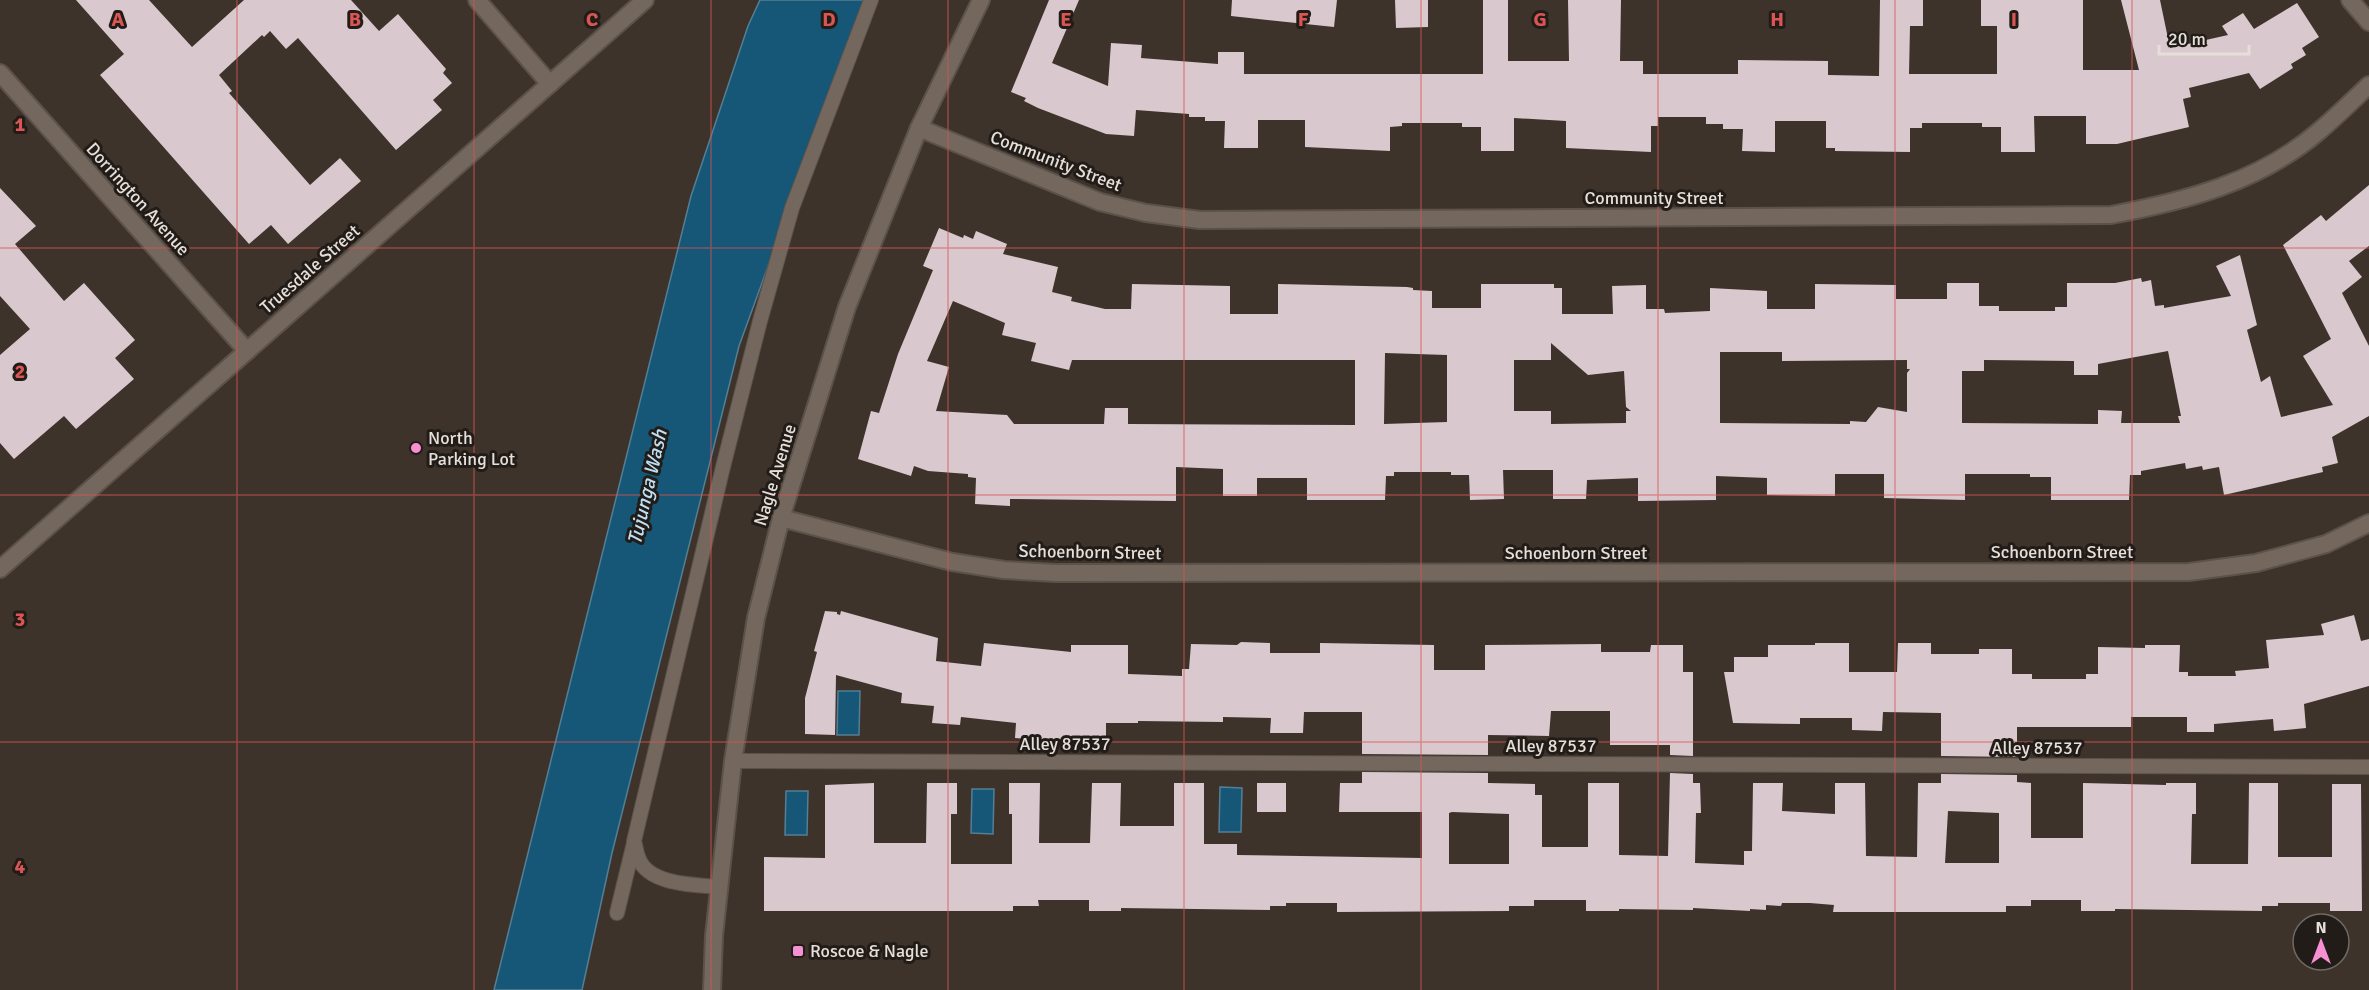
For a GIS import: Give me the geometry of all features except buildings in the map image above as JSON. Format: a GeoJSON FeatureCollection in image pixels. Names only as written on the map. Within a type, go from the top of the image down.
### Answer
{"type":"FeatureCollection","features":[{"type":"Feature","properties":{"kind":"street"},"geometry":{"type":"LineString","coordinates":[[477,0],[550,84]]}},
{"type":"Feature","properties":{"kind":"street","name":"Truesdale Street"},"geometry":{"type":"LineString","coordinates":[[0,568],[645,0]]}},
{"type":"Feature","properties":{"kind":"street","name":"Nagle Avenue"},"geometry":{"type":"LineString","coordinates":[[712,990],[714,936],[733,761],[756,618],[781,518],[848,308],[919,128],[981,0]]}},
{"type":"Feature","properties":{"kind":"street"},"geometry":{"type":"LineString","coordinates":[[2350,0],[2369,22]]}},
{"type":"Feature","properties":{"kind":"street","name":"Dorrington Avenue"},"geometry":{"type":"LineString","coordinates":[[0,73],[247,351]]}},
{"type":"Feature","properties":{"kind":"street","name":"Community Street"},"geometry":{"type":"LineString","coordinates":[[919,128],[1100,202],[1146,213],[1200,220],[2111,215],[2177,202],[2230,184],[2276,160],[2317,134],[2369,85]]}},
{"type":"Feature","properties":{"kind":"street","name":"Schoenborn Street"},"geometry":{"type":"LineString","coordinates":[[781,518],[952,562],[1004,570],[1056,573],[2189,572],[2256,562],[2316,546],[2369,523]]}},
{"type":"Feature","properties":{"kind":"lane"},"geometry":{"type":"LineString","coordinates":[[617,913],[723,467],[785,230],[828,111],[872,0]]}},
{"type":"Feature","properties":{"kind":"lane","name":"Alley 87537"},"geometry":{"type":"LineString","coordinates":[[733,761],[2369,767]]}},
{"type":"Feature","properties":{"kind":"lane"},"geometry":{"type":"LineString","coordinates":[[634,841],[639,861],[653,875],[671,882],[720,887]]}},
{"type":"Feature","properties":{"kind":"water","name":"Tujunga Wash"},"geometry":{"type":"Polygon","coordinates":[[[760,0],[865,0],[739,346],[612,853],[582,990],[494,990],[691,196],[748,26],[760,0]]]}},
{"type":"Feature","properties":{"kind":"water"},"geometry":{"type":"Polygon","coordinates":[[[838,691],[860,691],[859,735],[837,735],[838,691]]]}},
{"type":"Feature","properties":{"kind":"water"},"geometry":{"type":"Polygon","coordinates":[[[1220,787],[1242,788],[1241,832],[1219,832],[1220,787]]]}},
{"type":"Feature","properties":{"kind":"water"},"geometry":{"type":"Polygon","coordinates":[[[972,789],[994,789],[993,834],[971,833],[972,789]]]}},
{"type":"Feature","properties":{"kind":"water"},"geometry":{"type":"Polygon","coordinates":[[[786,791],[808,791],[807,835],[785,835],[786,791]]]}},
{"type":"Feature","properties":{"kind":"place","name":"North Parking Lot"},"geometry":{"type":"Point","coordinates":[416,448]}},
{"type":"Feature","properties":{"kind":"place","name":"Roscoe & Nagle"},"geometry":{"type":"Point","coordinates":[798,951]}}]}
